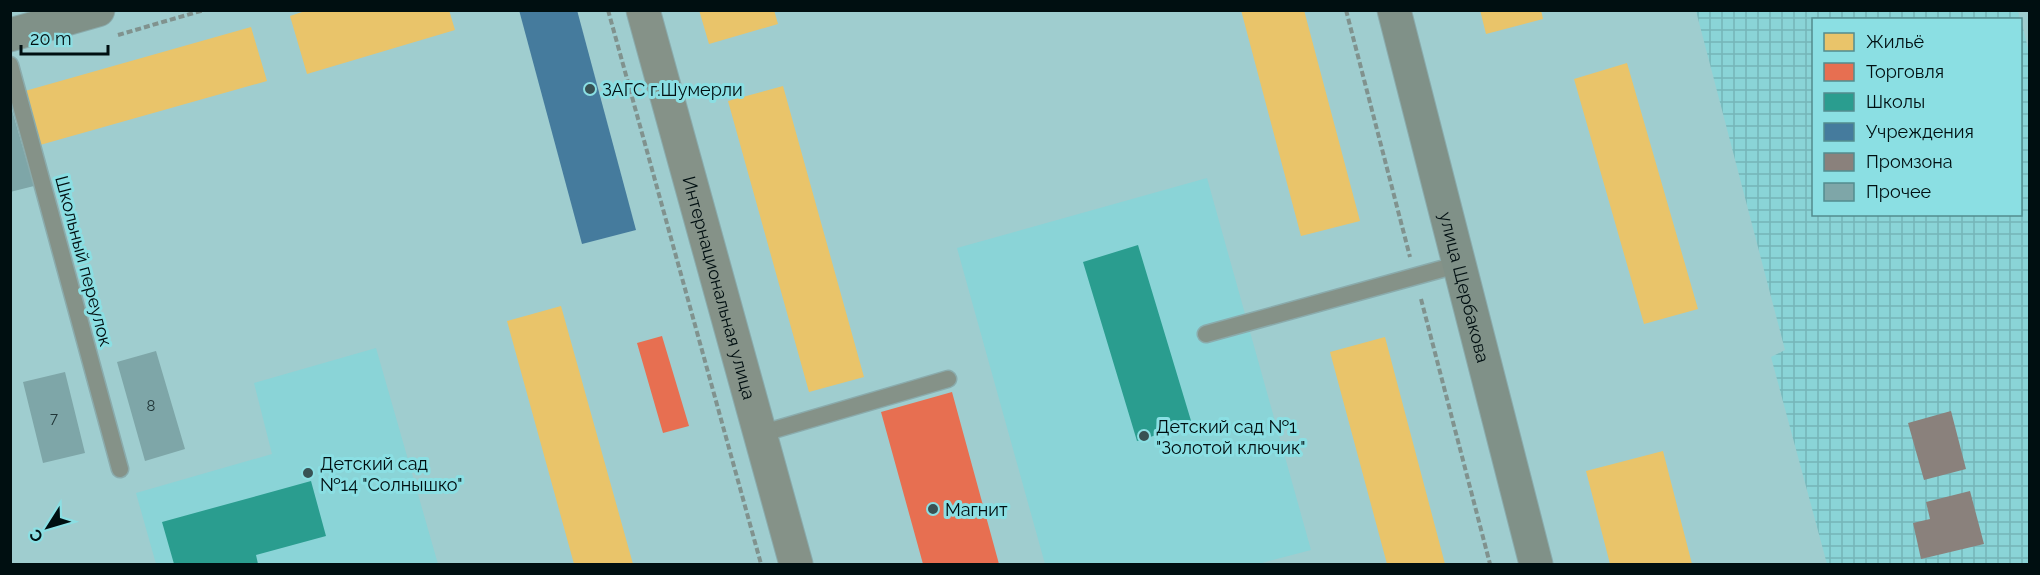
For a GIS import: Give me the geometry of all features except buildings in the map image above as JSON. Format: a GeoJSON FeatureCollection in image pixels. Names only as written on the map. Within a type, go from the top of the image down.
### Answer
{"type":"FeatureCollection","features":[{"type":"Feature","properties":{"kind":"main road"},"geometry":{"type":"LineString","coordinates":[[10,35],[98,10]]}},
{"type":"Feature","properties":{"kind":"main road","name":"улица Щербакова"},"geometry":{"type":"LineString","coordinates":[[1394,10],[1536,564]]}},
{"type":"Feature","properties":{"kind":"street","name":"Интернациональная улица"},"geometry":{"type":"LineString","coordinates":[[643,10],[796,564]]}},
{"type":"Feature","properties":{"kind":"lane","name":"Школьный переулок"},"geometry":{"type":"LineString","coordinates":[[10,65],[120,469]]}},
{"type":"Feature","properties":{"kind":"lane"},"geometry":{"type":"LineString","coordinates":[[1206,334],[1460,264]]}},
{"type":"Feature","properties":{"kind":"lane"},"geometry":{"type":"LineString","coordinates":[[760,434],[948,379]]}},
{"type":"Feature","properties":{"kind":"path"},"geometry":{"type":"LineString","coordinates":[[608,10],[761,564]]}},
{"type":"Feature","properties":{"kind":"shaded area"},"geometry":{"type":"Polygon","coordinates":[[[1696,11],[2018,11],[2020,18],[1812,18],[1812,216],[2022,216],[2022,25],[2030,56],[2029,564],[1827,564],[1771,357],[1785,350],[1696,11]]]}},
{"type":"Feature","properties":{"kind":"shaded area","name":"Детский сад №1 \"Золотой ключик\""},"geometry":{"type":"Polygon","coordinates":[[[1207,178],[1311,550],[1258,564],[1045,564],[957,248],[1207,178]]]}},
{"type":"Feature","properties":{"kind":"shaded area","name":"Детский сад №14 \"Солнышко\""},"geometry":{"type":"Polygon","coordinates":[[[376,348],[438,564],[156,564],[136,493],[272,454],[254,383],[376,348]]]}},
{"type":"Feature","properties":{"kind":"place","name":"ЗАГС г.Шумерли"},"geometry":{"type":"Point","coordinates":[590,89]}},
{"type":"Feature","properties":{"kind":"place","name":"Детский сад №1 \"Золотой ключик\""},"geometry":{"type":"Point","coordinates":[1144,436]}},
{"type":"Feature","properties":{"kind":"place","name":"Детский сад №14 \"Солнышко\""},"geometry":{"type":"Point","coordinates":[308,473]}},
{"type":"Feature","properties":{"kind":"place","name":"Магнит"},"geometry":{"type":"Point","coordinates":[933,509]}}]}
